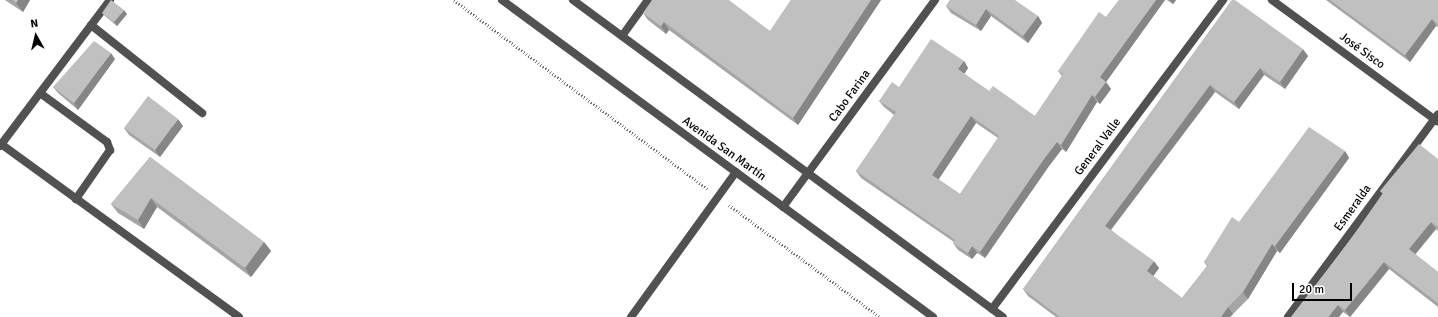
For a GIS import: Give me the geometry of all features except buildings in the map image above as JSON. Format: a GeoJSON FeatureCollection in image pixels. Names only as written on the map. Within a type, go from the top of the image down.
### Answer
{"type":"FeatureCollection","features":[{"type":"Feature","properties":{"kind":"street"},"geometry":{"type":"LineString","coordinates":[[110,0],[1,145],[239,317]]}},
{"type":"Feature","properties":{"kind":"street","name":"Avenida San Martín"},"geometry":{"type":"LineString","coordinates":[[502,0],[933,317]]}},
{"type":"Feature","properties":{"kind":"street"},"geometry":{"type":"LineString","coordinates":[[573,0],[1003,317]]}},
{"type":"Feature","properties":{"kind":"street"},"geometry":{"type":"LineString","coordinates":[[622,36],[648,0]]}},
{"type":"Feature","properties":{"kind":"street","name":"Cabo Farina"},"geometry":{"type":"LineString","coordinates":[[783,207],[935,0]]}},
{"type":"Feature","properties":{"kind":"street","name":"General Valle"},"geometry":{"type":"LineString","coordinates":[[992,309],[1223,0]]}},
{"type":"Feature","properties":{"kind":"street","name":"José Sisco"},"geometry":{"type":"LineString","coordinates":[[1272,0],[1437,118]]}},
{"type":"Feature","properties":{"kind":"street"},"geometry":{"type":"LineString","coordinates":[[91,25],[202,113]]}},
{"type":"Feature","properties":{"kind":"street"},"geometry":{"type":"LineString","coordinates":[[40,93],[107,142],[110,150],[76,199]]}},
{"type":"Feature","properties":{"kind":"street","name":"Esmeralda"},"geometry":{"type":"LineString","coordinates":[[1288,317],[1437,118]]}},
{"type":"Feature","properties":{"kind":"street"},"geometry":{"type":"LineString","coordinates":[[631,317],[736,172]]}},
{"type":"Feature","properties":{"kind":"path"},"geometry":{"type":"LineString","coordinates":[[454,0],[880,317]]}}]}
